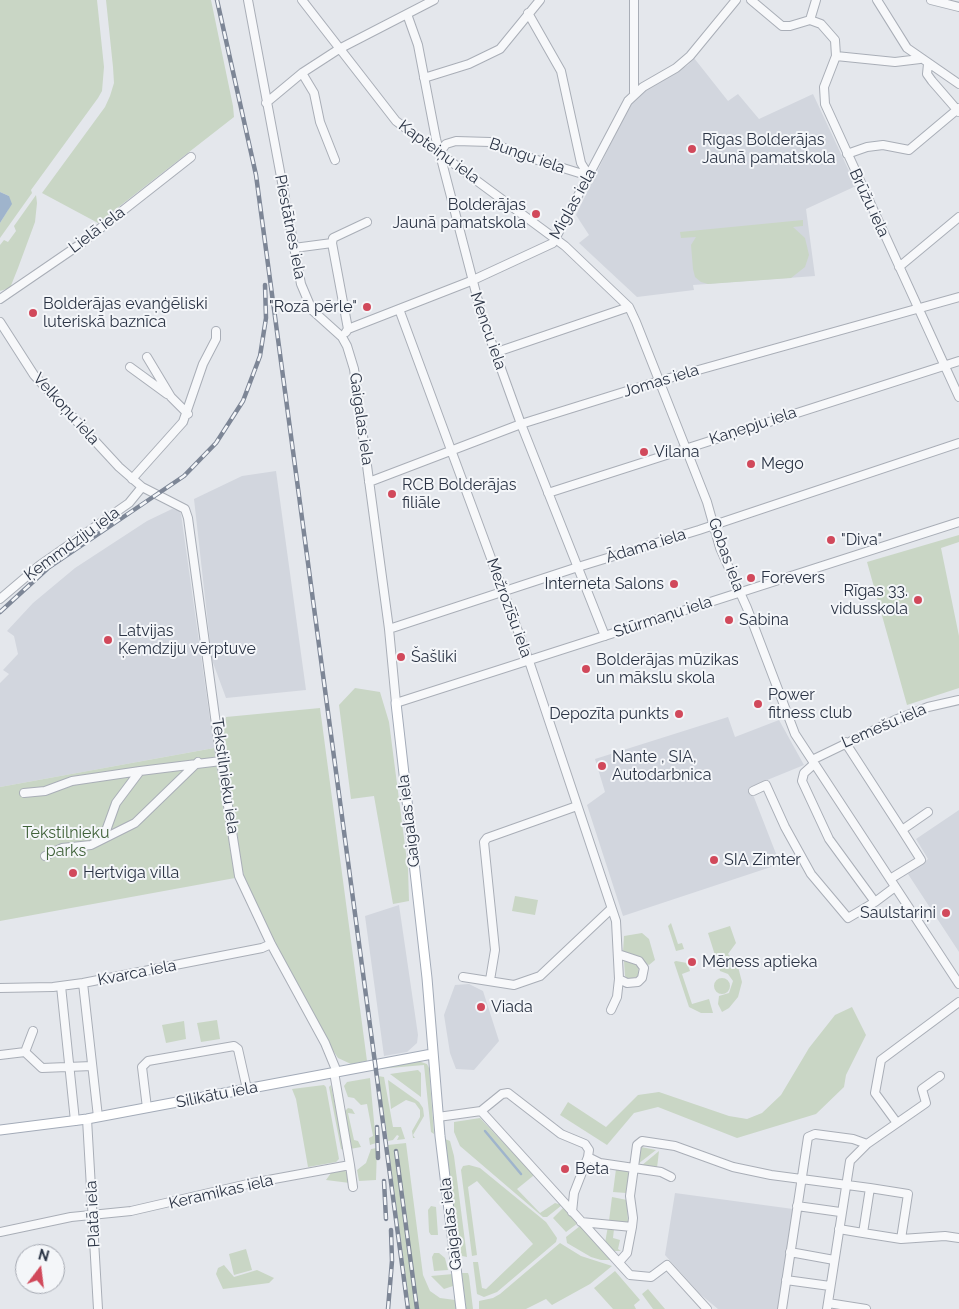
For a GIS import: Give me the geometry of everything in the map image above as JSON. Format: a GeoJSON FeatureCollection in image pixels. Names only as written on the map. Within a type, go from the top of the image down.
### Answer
{"type":"FeatureCollection","features":[{"type":"Feature","properties":{"kind":"main road","name":"Gaigalas iela"},"geometry":{"type":"LineString","coordinates":[[396,703],[427,978],[438,1117],[461,1309]]}},
{"type":"Feature","properties":{"kind":"main road","name":"Silikātu iela"},"geometry":{"type":"LineString","coordinates":[[0,1130],[76,1121],[432,1054]]}},
{"type":"Feature","properties":{"kind":"street","name":"Piestātnes iela"},"geometry":{"type":"LineString","coordinates":[[248,0],[301,284],[312,310],[342,337]]}},
{"type":"Feature","properties":{"kind":"street","name":"Kapteiņu iela"},"geometry":{"type":"LineString","coordinates":[[302,0],[396,121],[556,239]]}},
{"type":"Feature","properties":{"kind":"street"},"geometry":{"type":"LineString","coordinates":[[266,103],[302,73],[339,49],[434,0]]}},
{"type":"Feature","properties":{"kind":"street"},"geometry":{"type":"LineString","coordinates":[[424,78],[469,64],[500,49],[540,0]]}},
{"type":"Feature","properties":{"kind":"street"},"geometry":{"type":"LineString","coordinates":[[634,0],[634,93]]}},
{"type":"Feature","properties":{"kind":"street","name":"Miglas iela"},"geometry":{"type":"LineString","coordinates":[[348,329],[471,281],[547,247],[556,239],[628,100],[634,93],[690,56],[736,0]]}},
{"type":"Feature","properties":{"kind":"street"},"geometry":{"type":"LineString","coordinates":[[752,0],[782,26],[790,26],[810,20],[821,24],[835,40],[836,56],[895,62],[920,59]]}},
{"type":"Feature","properties":{"kind":"street"},"geometry":{"type":"LineString","coordinates":[[810,20],[816,0]]}},
{"type":"Feature","properties":{"kind":"street"},"geometry":{"type":"LineString","coordinates":[[877,0],[899,36],[920,59],[959,84]]}},
{"type":"Feature","properties":{"kind":"street"},"geometry":{"type":"LineString","coordinates":[[931,0],[959,8]]}},
{"type":"Feature","properties":{"kind":"street"},"geometry":{"type":"LineString","coordinates":[[528,13],[561,71],[581,163],[589,176]]}},
{"type":"Feature","properties":{"kind":"street","name":"Mencu iela"},"geometry":{"type":"LineString","coordinates":[[407,14],[418,45],[440,152],[471,281],[494,353],[605,636]]}},
{"type":"Feature","properties":{"kind":"street","name":"Brūžu iela"},"geometry":{"type":"LineString","coordinates":[[836,56],[824,87],[827,112],[959,397]]}},
{"type":"Feature","properties":{"kind":"street"},"geometry":{"type":"LineString","coordinates":[[847,154],[867,147],[883,145],[909,150],[958,110],[927,74],[928,64]]}},
{"type":"Feature","properties":{"kind":"street"},"geometry":{"type":"LineString","coordinates":[[302,73],[314,93],[320,122],[335,160]]}},
{"type":"Feature","properties":{"kind":"street","name":"Bungu iela"},"geometry":{"type":"LineString","coordinates":[[440,152],[446,144],[456,141],[490,142],[521,155],[589,176]]}},
{"type":"Feature","properties":{"kind":"street","name":"Lielā iela"},"geometry":{"type":"LineString","coordinates":[[0,299],[79,245],[191,158]]}},
{"type":"Feature","properties":{"kind":"street"},"geometry":{"type":"LineString","coordinates":[[899,267],[959,218]]}},
{"type":"Feature","properties":{"kind":"street"},"geometry":{"type":"LineString","coordinates":[[342,337],[348,329],[332,243],[333,238],[368,222]]}},
{"type":"Feature","properties":{"kind":"street","name":"Gobas iela"},"geometry":{"type":"LineString","coordinates":[[556,239],[591,269],[629,307],[714,524],[720,548],[739,594],[747,608],[795,734],[959,984]]}},
{"type":"Feature","properties":{"kind":"street"},"geometry":{"type":"LineString","coordinates":[[294,248],[332,243]]}},
{"type":"Feature","properties":{"kind":"street","name":"Jomas iela"},"geometry":{"type":"LineString","coordinates":[[369,482],[521,424],[659,381],[959,297]]}},
{"type":"Feature","properties":{"kind":"street"},"geometry":{"type":"LineString","coordinates":[[494,353],[629,307]]}},
{"type":"Feature","properties":{"kind":"street","name":"Mežrozīšu iela"},"geometry":{"type":"LineString","coordinates":[[399,308],[529,660],[617,927],[619,978],[617,997],[611,1010]]}},
{"type":"Feature","properties":{"kind":"street","name":"Velkoņu iela"},"geometry":{"type":"LineString","coordinates":[[0,322],[34,375],[132,479],[142,487]]}},
{"type":"Feature","properties":{"kind":"street"},"geometry":{"type":"LineString","coordinates":[[132,479],[184,422],[203,364],[216,339],[216,332]]}},
{"type":"Feature","properties":{"kind":"street","name":"Gaigalas iela"},"geometry":{"type":"LineString","coordinates":[[342,337],[348,346],[354,369],[389,629],[396,703]]}},
{"type":"Feature","properties":{"kind":"street"},"geometry":{"type":"LineString","coordinates":[[147,357],[171,397]]}},
{"type":"Feature","properties":{"kind":"street","name":"Kaņepju iela"},"geometry":{"type":"LineString","coordinates":[[548,493],[959,361]]}},
{"type":"Feature","properties":{"kind":"street"},"geometry":{"type":"LineString","coordinates":[[130,367],[171,397],[188,414]]}},
{"type":"Feature","properties":{"kind":"street","name":"Ādama iela"},"geometry":{"type":"LineString","coordinates":[[389,629],[959,443]]}},
{"type":"Feature","properties":{"kind":"street","name":"Ķemmdziju iela"},"geometry":{"type":"LineString","coordinates":[[0,599],[40,565],[130,503],[142,487]]}},
{"type":"Feature","properties":{"kind":"street","name":"Tekstilnieku iela"},"geometry":{"type":"LineString","coordinates":[[142,487],[185,509],[188,518],[221,761],[240,876],[271,944],[326,1045],[335,1072]]}},
{"type":"Feature","properties":{"kind":"street","name":"Stūrmaņu iela"},"geometry":{"type":"LineString","coordinates":[[396,703],[959,522]]}},
{"type":"Feature","properties":{"kind":"street","name":"Lemešu iela"},"geometry":{"type":"LineString","coordinates":[[813,762],[846,742],[928,707],[959,700]]}},
{"type":"Feature","properties":{"kind":"street"},"geometry":{"type":"LineString","coordinates":[[846,742],[921,860],[890,879]]}},
{"type":"Feature","properties":{"kind":"street"},"geometry":{"type":"LineString","coordinates":[[24,793],[45,791],[72,781],[198,762],[221,761]]}},
{"type":"Feature","properties":{"kind":"street"},"geometry":{"type":"LineString","coordinates":[[45,856],[62,848],[91,845],[142,817],[198,762]]}},
{"type":"Feature","properties":{"kind":"street"},"geometry":{"type":"LineString","coordinates":[[813,762],[804,773],[802,781],[813,807],[843,860],[875,902]]}},
{"type":"Feature","properties":{"kind":"street"},"geometry":{"type":"LineString","coordinates":[[103,839],[116,803],[140,771]]}},
{"type":"Feature","properties":{"kind":"street"},"geometry":{"type":"LineString","coordinates":[[753,791],[766,785],[785,827],[811,874],[848,918],[875,902],[895,887]]}},
{"type":"Feature","properties":{"kind":"street"},"geometry":{"type":"LineString","coordinates":[[490,980],[496,950],[484,842],[487,838],[577,806]]}},
{"type":"Feature","properties":{"kind":"street"},"geometry":{"type":"LineString","coordinates":[[902,830],[928,812]]}},
{"type":"Feature","properties":{"kind":"street"},"geometry":{"type":"LineString","coordinates":[[463,977],[514,985],[540,976],[611,909]]}},
{"type":"Feature","properties":{"kind":"street","name":"Kvarca iela"},"geometry":{"type":"LineString","coordinates":[[0,988],[61,986],[83,983],[262,948],[271,944]]}},
{"type":"Feature","properties":{"kind":"street"},"geometry":{"type":"LineString","coordinates":[[618,954],[639,961],[644,968],[642,978],[638,982],[628,983],[619,978]]}},
{"type":"Feature","properties":{"kind":"street"},"geometry":{"type":"LineString","coordinates":[[83,983],[98,1117]]}},
{"type":"Feature","properties":{"kind":"street"},"geometry":{"type":"LineString","coordinates":[[61,986],[76,1121]]}},
{"type":"Feature","properties":{"kind":"street"},"geometry":{"type":"LineString","coordinates":[[897,1123],[875,1094],[881,1060],[959,1002]]}},
{"type":"Feature","properties":{"kind":"street"},"geometry":{"type":"LineString","coordinates":[[24,1052],[32,1032]]}},
{"type":"Feature","properties":{"kind":"street"},"geometry":{"type":"LineString","coordinates":[[147,1108],[142,1067],[148,1061],[234,1046],[238,1049],[247,1089]]}},
{"type":"Feature","properties":{"kind":"street"},"geometry":{"type":"LineString","coordinates":[[0,1055],[24,1052],[42,1068],[92,1066]]}},
{"type":"Feature","properties":{"kind":"street"},"geometry":{"type":"LineString","coordinates":[[335,1072],[353,1187]]}},
{"type":"Feature","properties":{"kind":"street"},"geometry":{"type":"LineString","coordinates":[[866,1309],[827,1306],[840,1212],[850,1161],[867,1144],[926,1103],[922,1089],[940,1076]]}},
{"type":"Feature","properties":{"kind":"street"},"geometry":{"type":"LineString","coordinates":[[438,1117],[481,1111],[502,1094],[508,1094],[561,1134],[585,1144],[588,1150],[588,1157],[574,1193],[572,1212]]}},
{"type":"Feature","properties":{"kind":"street"},"geometry":{"type":"LineString","coordinates":[[481,1111],[630,1274],[651,1277],[667,1265],[707,1309]]}},
{"type":"Feature","properties":{"kind":"street","name":"Platā iela"},"geometry":{"type":"LineString","coordinates":[[87,1119],[98,1309]]}},
{"type":"Feature","properties":{"kind":"street"},"geometry":{"type":"LineString","coordinates":[[782,1309],[807,1140],[811,1134],[853,1139],[867,1144]]}},
{"type":"Feature","properties":{"kind":"street"},"geometry":{"type":"LineString","coordinates":[[619,1262],[627,1253],[634,1218],[630,1196],[637,1145],[642,1141],[675,1146],[733,1167],[908,1194],[901,1239]]}},
{"type":"Feature","properties":{"kind":"street"},"geometry":{"type":"LineString","coordinates":[[588,1157],[600,1163],[661,1172],[671,1176]]}},
{"type":"Feature","properties":{"kind":"street","name":"Keramikas iela"},"geometry":{"type":"LineString","coordinates":[[0,1232],[33,1223],[132,1211],[252,1184],[350,1165]]}},
{"type":"Feature","properties":{"kind":"street"},"geometry":{"type":"LineString","coordinates":[[863,1233],[870,1188]]}},
{"type":"Feature","properties":{"kind":"street"},"geometry":{"type":"LineString","coordinates":[[796,1206],[840,1212]]}},
{"type":"Feature","properties":{"kind":"street"},"geometry":{"type":"LineString","coordinates":[[581,1222],[632,1227]]}},
{"type":"Feature","properties":{"kind":"street"},"geometry":{"type":"LineString","coordinates":[[839,1229],[901,1239],[945,1236],[959,1238]]}},
{"type":"Feature","properties":{"kind":"street"},"geometry":{"type":"LineString","coordinates":[[790,1252],[834,1260]]}},
{"type":"Feature","properties":{"kind":"street"},"geometry":{"type":"LineString","coordinates":[[786,1280],[830,1286]]}},
{"type":"Feature","properties":{"kind":"shaded area","name":"Rīgas Bolderājas Jaunā pamatskola"},"geometry":{"type":"Polygon","coordinates":[[[694,58],[728,101],[738,94],[759,119],[813,94],[856,186],[806,209],[815,276],[693,285],[694,290],[637,297],[579,243],[589,235],[576,215],[630,104],[641,92],[688,65],[694,58]]]}},
{"type":"Feature","properties":{"kind":"shaded area"},"geometry":{"type":"Polygon","coordinates":[[[276,471],[306,690],[226,698],[212,660],[194,499],[242,476],[276,471]]]}},
{"type":"Feature","properties":{"kind":"shaded area"},"geometry":{"type":"Polygon","coordinates":[[[172,509],[179,510],[181,514],[214,748],[0,787],[0,683],[9,674],[3,670],[18,654],[14,636],[7,631],[33,603],[75,568],[147,521],[172,509]]]}},
{"type":"Feature","properties":{"kind":"shaded area"},"geometry":{"type":"Polygon","coordinates":[[[728,717],[735,737],[779,720],[804,765],[750,787],[780,864],[623,916],[587,805],[605,792],[595,759],[728,717]]]}},
{"type":"Feature","properties":{"kind":"shaded area","name":"Saulstariņi"},"geometry":{"type":"Polygon","coordinates":[[[959,810],[959,952],[908,874],[928,859],[916,839],[959,810]]]}},
{"type":"Feature","properties":{"kind":"shaded area"},"geometry":{"type":"Polygon","coordinates":[[[399,905],[418,1035],[417,1043],[407,1052],[384,1056],[365,916],[399,905]]]}},
{"type":"Feature","properties":{"kind":"shaded area"},"geometry":{"type":"Polygon","coordinates":[[[469,984],[483,991],[499,1041],[474,1070],[456,1069],[450,1053],[444,1015],[455,985],[469,984]]]}},
{"type":"Feature","properties":{"kind":"shaded area"},"geometry":{"type":"Polygon","coordinates":[[[675,1193],[793,1209],[779,1309],[718,1309],[700,1294],[665,1255],[675,1193]]]}},
{"type":"Feature","properties":{"kind":"green space"},"geometry":{"type":"Polygon","coordinates":[[[0,0],[97,0],[104,67],[102,91],[98,98],[31,190],[32,193],[0,238],[0,223],[8,210],[9,196],[0,192],[0,0]]]}},
{"type":"Feature","properties":{"kind":"green space"},"geometry":{"type":"Polygon","coordinates":[[[106,0],[211,0],[234,117],[98,223],[42,193],[105,107],[110,96],[114,83],[106,0]]]}},
{"type":"Feature","properties":{"kind":"green space"},"geometry":{"type":"Polygon","coordinates":[[[36,195],[35,222],[18,268],[10,288],[0,291],[0,245],[4,240],[8,242],[16,231],[14,226],[36,195]]]}},
{"type":"Feature","properties":{"kind":"green space"},"geometry":{"type":"Polygon","coordinates":[[[803,220],[803,226],[793,227],[805,238],[809,255],[805,267],[791,278],[708,284],[701,282],[695,277],[693,269],[691,245],[696,237],[681,238],[680,232],[803,220]]]}},
{"type":"Feature","properties":{"kind":"green space","name":"Rīgas 33. vidusskola"},"geometry":{"type":"Polygon","coordinates":[[[959,535],[959,542],[941,548],[959,636],[959,688],[907,705],[867,562],[959,535]]]}},
{"type":"Feature","properties":{"kind":"green space"},"geometry":{"type":"Polygon","coordinates":[[[355,688],[380,692],[389,722],[408,869],[409,901],[393,904],[374,796],[351,799],[339,705],[355,688]]]}},
{"type":"Feature","properties":{"kind":"green space"},"geometry":{"type":"Polygon","coordinates":[[[320,708],[367,1061],[351,1064],[338,1058],[328,1043],[248,891],[242,868],[222,733],[226,717],[320,708]]]}},
{"type":"Feature","properties":{"kind":"green space","name":"Tekstilnieku parks"},"geometry":{"type":"Polygon","coordinates":[[[214,748],[235,878],[0,921],[0,787],[214,748]]]}},
{"type":"Feature","properties":{"kind":"green space"},"geometry":{"type":"Polygon","coordinates":[[[515,896],[538,900],[535,915],[512,911],[515,896]]]}},
{"type":"Feature","properties":{"kind":"green space"},"geometry":{"type":"Polygon","coordinates":[[[671,923],[678,944],[682,943],[684,949],[676,951],[668,926],[671,923]]]}},
{"type":"Feature","properties":{"kind":"green space"},"geometry":{"type":"Polygon","coordinates":[[[730,926],[736,943],[728,954],[737,963],[742,982],[738,997],[729,1008],[722,1012],[718,1004],[719,996],[729,993],[733,981],[728,974],[720,971],[708,933],[730,926]]]}},
{"type":"Feature","properties":{"kind":"green space"},"geometry":{"type":"Polygon","coordinates":[[[642,933],[649,939],[655,960],[649,965],[623,952],[624,936],[642,933]]]}},
{"type":"Feature","properties":{"kind":"green space"},"geometry":{"type":"Polygon","coordinates":[[[624,961],[638,965],[639,973],[637,977],[628,979],[625,976],[624,961]]]}},
{"type":"Feature","properties":{"kind":"green space"},"geometry":{"type":"Polygon","coordinates":[[[674,962],[687,963],[690,971],[682,974],[692,1004],[709,999],[713,1013],[701,1013],[689,1007],[674,962]]]}},
{"type":"Feature","properties":{"kind":"green space"},"geometry":{"type":"Polygon","coordinates":[[[719,978],[725,978],[730,983],[728,992],[719,994],[714,989],[714,983],[719,978]]]}},
{"type":"Feature","properties":{"kind":"green space"},"geometry":{"type":"Polygon","coordinates":[[[852,1007],[866,1035],[846,1075],[844,1087],[816,1114],[737,1138],[658,1107],[634,1113],[607,1145],[560,1115],[568,1102],[606,1127],[638,1095],[659,1092],[729,1116],[747,1119],[762,1113],[781,1095],[809,1048],[835,1015],[852,1007]]]}},
{"type":"Feature","properties":{"kind":"green space"},"geometry":{"type":"Polygon","coordinates":[[[217,1020],[220,1039],[201,1042],[197,1023],[217,1020]]]}},
{"type":"Feature","properties":{"kind":"green space"},"geometry":{"type":"Polygon","coordinates":[[[184,1021],[186,1039],[166,1043],[162,1025],[184,1021]]]}},
{"type":"Feature","properties":{"kind":"green space"},"geometry":{"type":"Polygon","coordinates":[[[418,1061],[427,1064],[429,1068],[434,1134],[431,1132],[424,1065],[378,1069],[418,1061]]]}},
{"type":"Feature","properties":{"kind":"green space"},"geometry":{"type":"Polygon","coordinates":[[[418,1070],[421,1073],[421,1097],[390,1074],[418,1070]]]}},
{"type":"Feature","properties":{"kind":"green space"},"geometry":{"type":"Polygon","coordinates":[[[378,1076],[384,1077],[393,1127],[401,1127],[405,1139],[397,1140],[399,1136],[397,1135],[393,1140],[388,1141],[378,1076]]]}},
{"type":"Feature","properties":{"kind":"green space"},"geometry":{"type":"Polygon","coordinates":[[[370,1078],[376,1143],[370,1145],[369,1138],[373,1136],[367,1104],[361,1105],[354,1098],[348,1097],[344,1086],[347,1082],[370,1078]]]}},
{"type":"Feature","properties":{"kind":"green space"},"geometry":{"type":"Polygon","coordinates":[[[388,1080],[419,1102],[423,1108],[424,1116],[413,1135],[415,1138],[413,1138],[412,1131],[420,1117],[420,1110],[415,1103],[406,1100],[391,1109],[388,1080]]]}},
{"type":"Feature","properties":{"kind":"green space"},"geometry":{"type":"Polygon","coordinates":[[[324,1085],[326,1087],[339,1159],[336,1162],[308,1167],[296,1099],[292,1089],[324,1085]]]}},
{"type":"Feature","properties":{"kind":"green space"},"geometry":{"type":"Polygon","coordinates":[[[331,1085],[344,1150],[341,1149],[329,1087],[331,1085]]]}},
{"type":"Feature","properties":{"kind":"green space"},"geometry":{"type":"Polygon","coordinates":[[[348,1108],[352,1109],[355,1114],[348,1113],[354,1140],[358,1141],[361,1147],[350,1149],[344,1112],[348,1108]]]}},
{"type":"Feature","properties":{"kind":"green space"},"geometry":{"type":"Polygon","coordinates":[[[480,1118],[533,1174],[517,1189],[540,1213],[555,1203],[562,1205],[547,1217],[543,1217],[460,1146],[454,1132],[454,1122],[480,1118]]]}},
{"type":"Feature","properties":{"kind":"green space"},"geometry":{"type":"Polygon","coordinates":[[[445,1139],[450,1141],[454,1156],[467,1257],[462,1256],[459,1252],[445,1139]]]}},
{"type":"Feature","properties":{"kind":"green space"},"geometry":{"type":"Polygon","coordinates":[[[406,1143],[423,1275],[430,1291],[440,1298],[455,1300],[457,1309],[410,1309],[388,1145],[406,1143]]]}},
{"type":"Feature","properties":{"kind":"green space"},"geometry":{"type":"Polygon","coordinates":[[[641,1147],[656,1150],[638,1164],[641,1147]]]}},
{"type":"Feature","properties":{"kind":"green space"},"geometry":{"type":"Polygon","coordinates":[[[377,1148],[376,1180],[359,1181],[357,1170],[366,1163],[371,1149],[377,1148]]]}},
{"type":"Feature","properties":{"kind":"green space"},"geometry":{"type":"Polygon","coordinates":[[[659,1151],[657,1168],[641,1166],[659,1151]]]}},
{"type":"Feature","properties":{"kind":"green space"},"geometry":{"type":"Polygon","coordinates":[[[469,1165],[480,1168],[546,1222],[557,1238],[556,1242],[497,1292],[484,1297],[477,1294],[473,1262],[478,1262],[482,1288],[486,1289],[533,1244],[477,1181],[468,1187],[477,1255],[472,1256],[461,1170],[463,1166],[469,1165]]]}},
{"type":"Feature","properties":{"kind":"green space"},"geometry":{"type":"Polygon","coordinates":[[[616,1169],[629,1171],[626,1193],[613,1192],[616,1169]]]}},
{"type":"Feature","properties":{"kind":"green space"},"geometry":{"type":"Polygon","coordinates":[[[343,1170],[347,1172],[350,1183],[326,1180],[331,1173],[343,1170]]]}},
{"type":"Feature","properties":{"kind":"green space"},"geometry":{"type":"Polygon","coordinates":[[[612,1197],[627,1200],[628,1224],[609,1221],[612,1197]]]}},
{"type":"Feature","properties":{"kind":"green space"},"geometry":{"type":"Polygon","coordinates":[[[431,1206],[436,1207],[438,1235],[431,1235],[429,1232],[428,1210],[431,1206]]]}},
{"type":"Feature","properties":{"kind":"green space"},"geometry":{"type":"Polygon","coordinates":[[[563,1208],[578,1223],[566,1232],[553,1218],[563,1208]]]}},
{"type":"Feature","properties":{"kind":"green space"},"geometry":{"type":"Polygon","coordinates":[[[580,1226],[611,1260],[591,1257],[567,1243],[566,1237],[580,1226]]]}},
{"type":"Feature","properties":{"kind":"green space"},"geometry":{"type":"Polygon","coordinates":[[[608,1226],[627,1229],[614,1229],[613,1238],[620,1240],[618,1249],[621,1251],[614,1251],[605,1243],[608,1226]]]}},
{"type":"Feature","properties":{"kind":"green space"},"geometry":{"type":"Polygon","coordinates":[[[560,1243],[581,1256],[612,1266],[590,1284],[552,1305],[546,1299],[526,1309],[479,1309],[479,1301],[493,1298],[500,1294],[560,1243]]]}},
{"type":"Feature","properties":{"kind":"green space"},"geometry":{"type":"Polygon","coordinates":[[[246,1249],[252,1270],[234,1275],[229,1254],[246,1249]]]}},
{"type":"Feature","properties":{"kind":"green space"},"geometry":{"type":"Polygon","coordinates":[[[434,1253],[439,1253],[445,1258],[448,1270],[434,1271],[432,1257],[434,1253]]]}},
{"type":"Feature","properties":{"kind":"green space"},"geometry":{"type":"Polygon","coordinates":[[[224,1265],[234,1277],[257,1270],[274,1278],[269,1283],[223,1289],[216,1274],[218,1268],[224,1265]]]}},
{"type":"Feature","properties":{"kind":"green space"},"geometry":{"type":"Polygon","coordinates":[[[615,1271],[640,1300],[634,1305],[636,1309],[613,1309],[594,1288],[615,1271]]]}},
{"type":"Feature","properties":{"kind":"green space"},"geometry":{"type":"Polygon","coordinates":[[[462,1273],[468,1273],[469,1276],[473,1309],[466,1309],[462,1273]]]}},
{"type":"Feature","properties":{"kind":"green space"},"geometry":{"type":"Polygon","coordinates":[[[453,1274],[453,1286],[444,1289],[431,1276],[453,1274]]]}},
{"type":"Feature","properties":{"kind":"green space"},"geometry":{"type":"Polygon","coordinates":[[[648,1289],[665,1309],[653,1309],[642,1294],[648,1289]]]}},
{"type":"Feature","properties":{"kind":"water"},"geometry":{"type":"Polygon","coordinates":[[[0,192],[9,196],[12,204],[0,223],[0,192]]]}},
{"type":"Feature","properties":{"kind":"waterway"},"geometry":{"type":"LineString","coordinates":[[485,1131],[521,1174]]}},
{"type":"Feature","properties":{"kind":"railway"},"geometry":{"type":"LineString","coordinates":[[217,0],[256,175],[408,1309]]}},
{"type":"Feature","properties":{"kind":"railway"},"geometry":{"type":"LineString","coordinates":[[0,612],[48,568],[184,476],[216,443],[243,401],[260,356],[266,318],[265,285]]}},
{"type":"Feature","properties":{"kind":"railway"},"geometry":{"type":"LineString","coordinates":[[377,1127],[378,1158]]}},
{"type":"Feature","properties":{"kind":"railway"},"geometry":{"type":"LineString","coordinates":[[396,1151],[417,1309]]}},
{"type":"Feature","properties":{"kind":"railway"},"geometry":{"type":"LineString","coordinates":[[384,1181],[386,1219]]}},
{"type":"Feature","properties":{"kind":"railway"},"geometry":{"type":"LineString","coordinates":[[388,1309],[392,1261],[391,1230]]}},
{"type":"Feature","properties":{"kind":"place","name":"Rīgas Bolderājas Jaunā pamatskola"},"geometry":{"type":"Point","coordinates":[692,149]}},
{"type":"Feature","properties":{"kind":"place","name":"Bolderājas Jaunā pamatskola"},"geometry":{"type":"Point","coordinates":[536,214]}},
{"type":"Feature","properties":{"kind":"place","name":"\"Rozā pērle\""},"geometry":{"type":"Point","coordinates":[367,307]}},
{"type":"Feature","properties":{"kind":"place","name":"Bolderājas evaņģēliski luteriskā baznīca"},"geometry":{"type":"Point","coordinates":[33,313]}},
{"type":"Feature","properties":{"kind":"place","name":"Vilana"},"geometry":{"type":"Point","coordinates":[644,452]}},
{"type":"Feature","properties":{"kind":"place","name":"Mego"},"geometry":{"type":"Point","coordinates":[751,464]}},
{"type":"Feature","properties":{"kind":"place","name":"RCB Bolderājas filiāle"},"geometry":{"type":"Point","coordinates":[392,494]}},
{"type":"Feature","properties":{"kind":"place","name":"\"Diva\""},"geometry":{"type":"Point","coordinates":[831,540]}},
{"type":"Feature","properties":{"kind":"place","name":"Forevers"},"geometry":{"type":"Point","coordinates":[751,578]}},
{"type":"Feature","properties":{"kind":"place","name":"Interneta Salons"},"geometry":{"type":"Point","coordinates":[674,584]}},
{"type":"Feature","properties":{"kind":"place","name":"Rīgas 33. vidusskola"},"geometry":{"type":"Point","coordinates":[918,600]}},
{"type":"Feature","properties":{"kind":"place","name":"Sabina"},"geometry":{"type":"Point","coordinates":[729,620]}},
{"type":"Feature","properties":{"kind":"place","name":"Latvijas Ķemdziju vērptuve"},"geometry":{"type":"Point","coordinates":[108,640]}},
{"type":"Feature","properties":{"kind":"place","name":"Šašliki"},"geometry":{"type":"Point","coordinates":[401,657]}},
{"type":"Feature","properties":{"kind":"place","name":"Bolderājas mūzikas un mākslu skola"},"geometry":{"type":"Point","coordinates":[586,669]}},
{"type":"Feature","properties":{"kind":"place","name":"Power fitness club"},"geometry":{"type":"Point","coordinates":[758,704]}},
{"type":"Feature","properties":{"kind":"place","name":"Depozīta punkts"},"geometry":{"type":"Point","coordinates":[679,714]}},
{"type":"Feature","properties":{"kind":"place","name":"Nante , SIA, Autodarbnica"},"geometry":{"type":"Point","coordinates":[602,766]}},
{"type":"Feature","properties":{"kind":"place","name":"SIA Zimter"},"geometry":{"type":"Point","coordinates":[714,860]}},
{"type":"Feature","properties":{"kind":"place","name":"Hertviga villa"},"geometry":{"type":"Point","coordinates":[73,873]}},
{"type":"Feature","properties":{"kind":"place","name":"Saulstariņi"},"geometry":{"type":"Point","coordinates":[946,913]}},
{"type":"Feature","properties":{"kind":"place","name":"Mēness aptieka"},"geometry":{"type":"Point","coordinates":[692,962]}},
{"type":"Feature","properties":{"kind":"place","name":"Viada"},"geometry":{"type":"Point","coordinates":[481,1007]}},
{"type":"Feature","properties":{"kind":"place","name":"Beta"},"geometry":{"type":"Point","coordinates":[565,1169]}}]}
